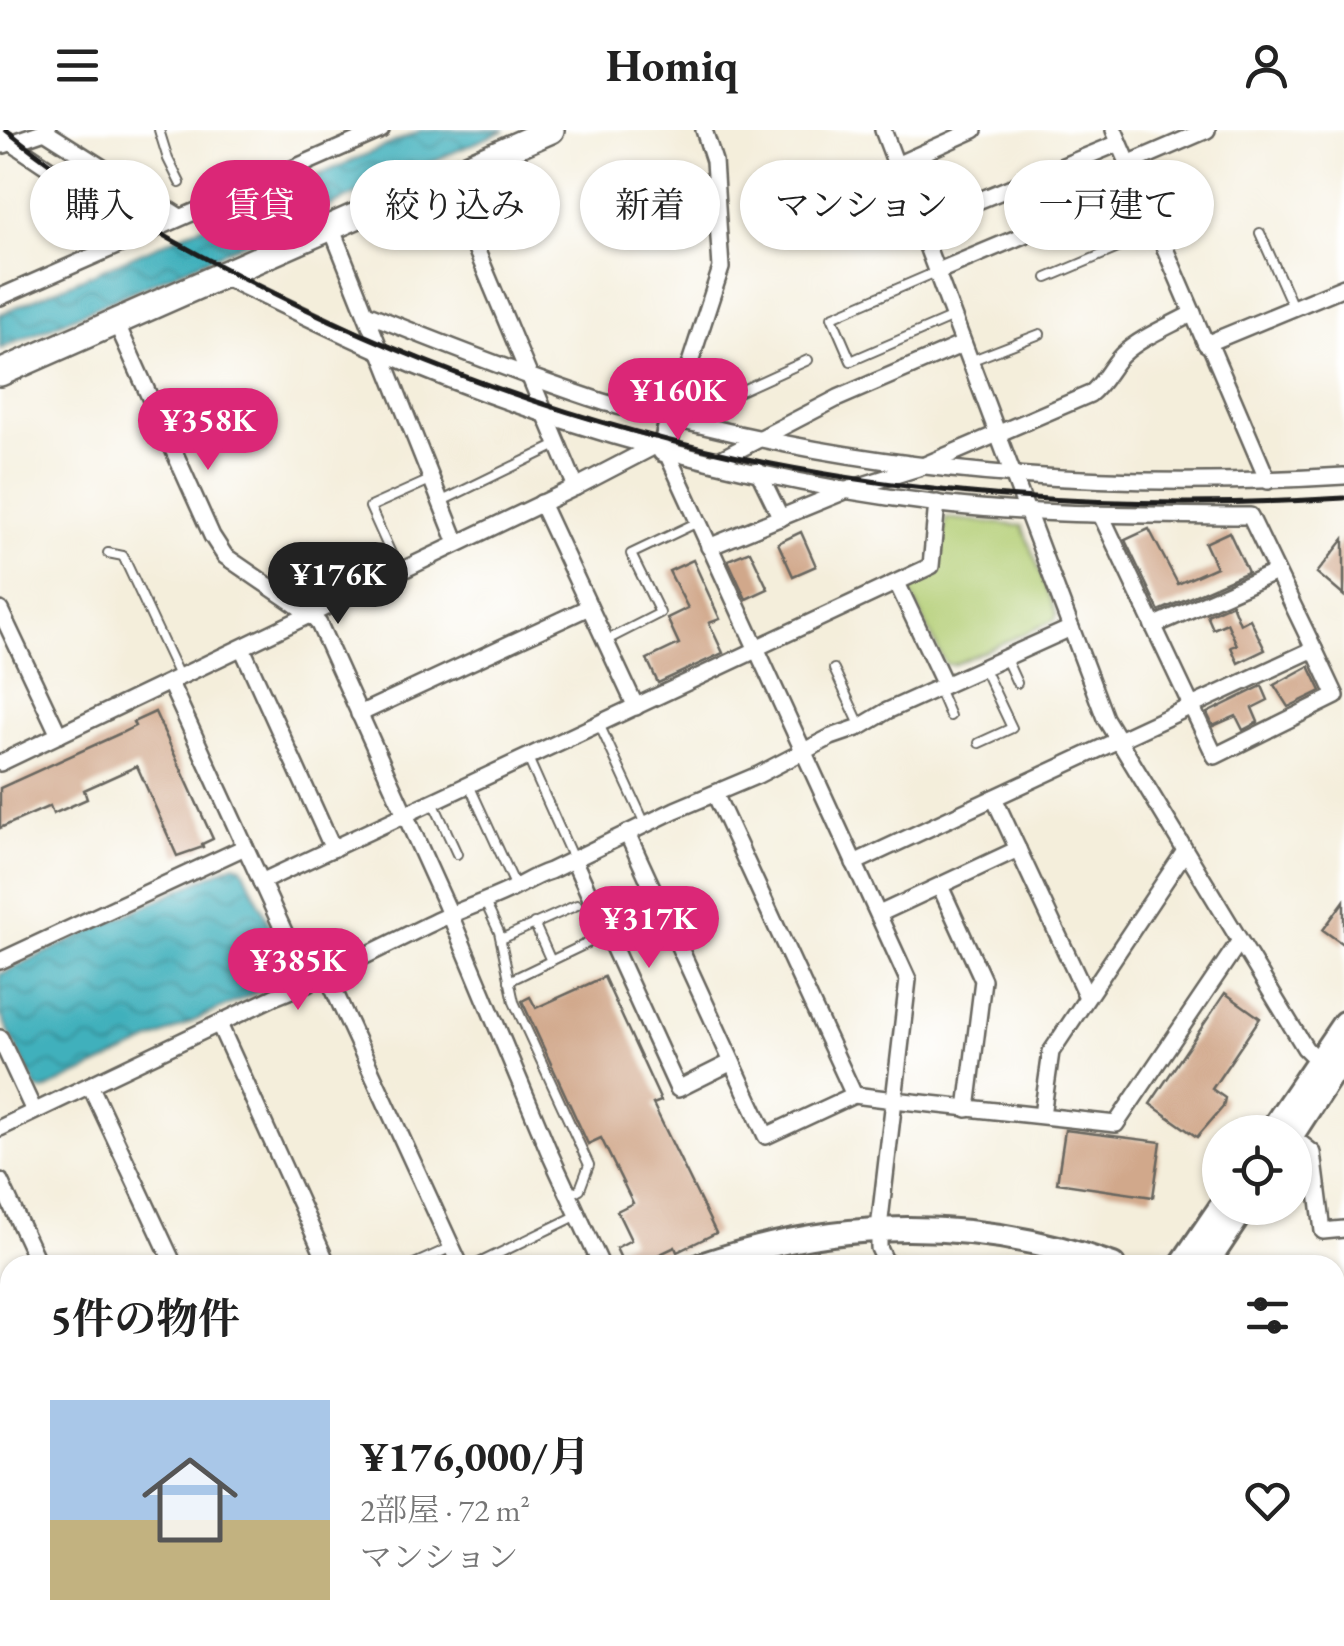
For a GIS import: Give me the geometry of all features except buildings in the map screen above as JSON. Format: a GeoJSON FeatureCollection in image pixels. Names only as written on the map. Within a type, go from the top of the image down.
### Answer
{"type":"FeatureCollection","features":[{"type":"Feature","properties":{"kind":"main road"},"geometry":{"type":"LineString","coordinates":[[484,160],[551,130]]}},
{"type":"Feature","properties":{"kind":"main road"},"geometry":{"type":"LineString","coordinates":[[0,373],[350,219]]}},
{"type":"Feature","properties":{"kind":"main road"},"geometry":{"type":"LineString","coordinates":[[661,449],[674,419]]}},
{"type":"Feature","properties":{"kind":"main road"},"geometry":{"type":"LineString","coordinates":[[1282,1115],[1344,1023]]}},
{"type":"Feature","properties":{"kind":"main road"},"geometry":{"type":"LineString","coordinates":[[1307,1115],[1344,1055]]}},
{"type":"Feature","properties":{"kind":"main road"},"geometry":{"type":"LineString","coordinates":[[1188,1255],[1208,1225]]}},
{"type":"Feature","properties":{"kind":"main road"},"geometry":{"type":"LineString","coordinates":[[1213,1255],[1233,1225]]}},
{"type":"Feature","properties":{"kind":"main road"},"geometry":{"type":"LineString","coordinates":[[734,1255],[774,1243],[879,1228],[966,1230],[1056,1255]]}},
{"type":"Feature","properties":{"kind":"street"},"geometry":{"type":"LineString","coordinates":[[3,142],[45,130],[180,217]]}},
{"type":"Feature","properties":{"kind":"street"},"geometry":{"type":"LineString","coordinates":[[170,221],[380,130]]}},
{"type":"Feature","properties":{"kind":"street"},"geometry":{"type":"LineString","coordinates":[[674,419],[721,268],[714,161],[704,130]]}},
{"type":"Feature","properties":{"kind":"street"},"geometry":{"type":"LineString","coordinates":[[883,130],[894,160]]}},
{"type":"Feature","properties":{"kind":"street"},"geometry":{"type":"LineString","coordinates":[[907,160],[974,130]]}},
{"type":"Feature","properties":{"kind":"street"},"geometry":{"type":"LineString","coordinates":[[1137,160],[1207,130]]}},
{"type":"Feature","properties":{"kind":"street"},"geometry":{"type":"LineString","coordinates":[[984,196],[1117,136],[1126,160]]}},
{"type":"Feature","properties":{"kind":"street"},"geometry":{"type":"LineString","coordinates":[[3,142],[31,160]]}},
{"type":"Feature","properties":{"kind":"street"},"geometry":{"type":"LineString","coordinates":[[331,227],[457,543]]}},
{"type":"Feature","properties":{"kind":"street"},"geometry":{"type":"LineString","coordinates":[[936,272],[1004,243]]}},
{"type":"Feature","properties":{"kind":"street"},"geometry":{"type":"LineString","coordinates":[[0,297],[102,250]]}},
{"type":"Feature","properties":{"kind":"street"},"geometry":{"type":"LineString","coordinates":[[476,250],[576,487]]}},
{"type":"Feature","properties":{"kind":"street"},"geometry":{"type":"LineString","coordinates":[[928,250],[1105,718],[1305,1048],[1318,1062]]}},
{"type":"Feature","properties":{"kind":"street"},"geometry":{"type":"LineString","coordinates":[[1166,250],[1206,344],[1344,287]]}},
{"type":"Feature","properties":{"kind":"street"},"geometry":{"type":"LineString","coordinates":[[222,276],[382,352],[542,412],[715,462],[937,504],[1101,515],[1250,516],[1336,696],[1215,756],[1101,515]]}},
{"type":"Feature","properties":{"kind":"street"},"geometry":{"type":"LineString","coordinates":[[366,312],[604,402],[757,439],[918,468],[1155,482],[1344,476]]}},
{"type":"Feature","properties":{"kind":"street"},"geometry":{"type":"LineString","coordinates":[[709,547],[850,489],[918,468],[1090,394],[1130,348],[1193,313]]}},
{"type":"Feature","properties":{"kind":"street"},"geometry":{"type":"LineString","coordinates":[[116,322],[212,536],[225,556],[311,614],[319,624],[451,915],[596,1255]]}},
{"type":"Feature","properties":{"kind":"street"},"geometry":{"type":"LineString","coordinates":[[1209,343],[1268,481]]}},
{"type":"Feature","properties":{"kind":"street"},"geometry":{"type":"LineString","coordinates":[[715,462],[838,398],[963,344]]}},
{"type":"Feature","properties":{"kind":"street"},"geometry":{"type":"LineString","coordinates":[[0,764],[661,449]]}},
{"type":"Feature","properties":{"kind":"street"},"geometry":{"type":"LineString","coordinates":[[661,449],[908,980],[879,1228],[882,1255]]}},
{"type":"Feature","properties":{"kind":"street"},"geometry":{"type":"LineString","coordinates":[[758,471],[781,518]]}},
{"type":"Feature","properties":{"kind":"street"},"geometry":{"type":"LineString","coordinates":[[541,503],[636,707]]}},
{"type":"Feature","properties":{"kind":"street"},"geometry":{"type":"LineString","coordinates":[[261,882],[931,566],[937,504]]}},
{"type":"Feature","properties":{"kind":"street"},"geometry":{"type":"LineString","coordinates":[[1153,626],[1276,572]]}},
{"type":"Feature","properties":{"kind":"street"},"geometry":{"type":"LineString","coordinates":[[897,582],[941,686]]}},
{"type":"Feature","properties":{"kind":"street"},"geometry":{"type":"LineString","coordinates":[[359,714],[589,606]]}},
{"type":"Feature","properties":{"kind":"street"},"geometry":{"type":"LineString","coordinates":[[0,610],[59,735]]}},
{"type":"Feature","properties":{"kind":"street"},"geometry":{"type":"LineString","coordinates":[[0,1128],[308,984],[326,972],[352,964],[831,737],[861,727],[886,711],[1071,628]]}},
{"type":"Feature","properties":{"kind":"street"},"geometry":{"type":"LineString","coordinates":[[242,648],[332,849]]}},
{"type":"Feature","properties":{"kind":"street"},"geometry":{"type":"LineString","coordinates":[[854,863],[1314,649]]}},
{"type":"Feature","properties":{"kind":"street"},"geometry":{"type":"LineString","coordinates":[[175,680],[244,847],[308,984]]}},
{"type":"Feature","properties":{"kind":"street"},"geometry":{"type":"LineString","coordinates":[[715,794],[854,1095]]}},
{"type":"Feature","properties":{"kind":"street"},"geometry":{"type":"LineString","coordinates":[[994,798],[1086,997]]}},
{"type":"Feature","properties":{"kind":"street"},"geometry":{"type":"LineString","coordinates":[[626,833],[766,1136],[854,1095],[1116,1124],[1240,942]]}},
{"type":"Feature","properties":{"kind":"street"},"geometry":{"type":"LineString","coordinates":[[0,961],[244,847]]}},
{"type":"Feature","properties":{"kind":"street"},"geometry":{"type":"LineString","coordinates":[[879,914],[1018,848]]}},
{"type":"Feature","properties":{"kind":"street"},"geometry":{"type":"LineString","coordinates":[[1042,1116],[1051,1052],[1185,851]]}},
{"type":"Feature","properties":{"kind":"street"},"geometry":{"type":"LineString","coordinates":[[573,859],[678,1090],[732,1062]]}},
{"type":"Feature","properties":{"kind":"street"},"geometry":{"type":"LineString","coordinates":[[940,886],[982,980],[967,1109]]}},
{"type":"Feature","properties":{"kind":"street"},"geometry":{"type":"LineString","coordinates":[[326,972],[456,1255]]}},
{"type":"Feature","properties":{"kind":"street"},"geometry":{"type":"LineString","coordinates":[[219,1024],[323,1255]]}},
{"type":"Feature","properties":{"kind":"street"},"geometry":{"type":"LineString","coordinates":[[0,1038],[34,1111]]}},
{"type":"Feature","properties":{"kind":"street"},"geometry":{"type":"LineString","coordinates":[[90,1085],[169,1255]]}},
{"type":"Feature","properties":{"kind":"street"},"geometry":{"type":"LineString","coordinates":[[1312,1151],[1323,1231],[1344,1229]]}},
{"type":"Feature","properties":{"kind":"street"},"geometry":{"type":"LineString","coordinates":[[0,1181],[34,1255]]}},
{"type":"Feature","properties":{"kind":"lane"},"geometry":{"type":"LineString","coordinates":[[160,130],[180,183]]}},
{"type":"Feature","properties":{"kind":"lane"},"geometry":{"type":"LineString","coordinates":[[1260,233],[1293,307]]}},
{"type":"Feature","properties":{"kind":"lane"},"geometry":{"type":"LineString","coordinates":[[1047,278],[1113,250]]}},
{"type":"Feature","properties":{"kind":"lane"},"geometry":{"type":"LineString","coordinates":[[936,272],[832,317],[850,362],[954,317]]}},
{"type":"Feature","properties":{"kind":"lane"},"geometry":{"type":"LineString","coordinates":[[970,362],[1040,334]]}},
{"type":"Feature","properties":{"kind":"lane"},"geometry":{"type":"LineString","coordinates":[[674,419],[808,360]]}},
{"type":"Feature","properties":{"kind":"lane"},"geometry":{"type":"LineString","coordinates":[[438,503],[556,445]]}},
{"type":"Feature","properties":{"kind":"lane"},"geometry":{"type":"LineString","coordinates":[[393,558],[370,507],[430,480]]}},
{"type":"Feature","properties":{"kind":"lane"},"geometry":{"type":"LineString","coordinates":[[606,641],[660,613],[631,554],[698,522]]}},
{"type":"Feature","properties":{"kind":"lane"},"geometry":{"type":"LineString","coordinates":[[108,552],[123,556],[175,680]]}},
{"type":"Feature","properties":{"kind":"lane"},"geometry":{"type":"LineString","coordinates":[[1005,658],[1017,683]]}},
{"type":"Feature","properties":{"kind":"lane"},"geometry":{"type":"LineString","coordinates":[[980,743],[1012,728],[982,667]]}},
{"type":"Feature","properties":{"kind":"lane"},"geometry":{"type":"LineString","coordinates":[[834,669],[861,727]]}},
{"type":"Feature","properties":{"kind":"lane"},"geometry":{"type":"LineString","coordinates":[[941,686],[950,716]]}},
{"type":"Feature","properties":{"kind":"lane"},"geometry":{"type":"LineString","coordinates":[[598,724],[646,826]]}},
{"type":"Feature","properties":{"kind":"lane"},"geometry":{"type":"LineString","coordinates":[[527,758],[573,859]]}},
{"type":"Feature","properties":{"kind":"lane"},"geometry":{"type":"LineString","coordinates":[[470,785],[516,887]]}},
{"type":"Feature","properties":{"kind":"lane"},"geometry":{"type":"LineString","coordinates":[[433,802],[457,854]]}},
{"type":"Feature","properties":{"kind":"lane"},"geometry":{"type":"LineString","coordinates":[[484,900],[501,939],[514,1002],[589,1165],[580,1190],[569,1195]]}},
{"type":"Feature","properties":{"kind":"lane"},"geometry":{"type":"LineString","coordinates":[[501,939],[577,904]]}},
{"type":"Feature","properties":{"kind":"lane"},"geometry":{"type":"LineString","coordinates":[[534,924],[551,961]]}},
{"type":"Feature","properties":{"kind":"lane"},"geometry":{"type":"LineString","coordinates":[[509,980],[592,941]]}},
{"type":"Feature","properties":{"kind":"lane"},"geometry":{"type":"LineString","coordinates":[[497,1255],[578,1216]]}},
{"type":"Feature","properties":{"kind":"lane"},"geometry":{"type":"LineString","coordinates":[[434,1255],[452,1247]]}},
{"type":"Feature","properties":{"kind":"green space"},"geometry":{"type":"Polygon","coordinates":[[[946,518],[1022,526],[1057,615],[1055,620],[953,665],[945,664],[910,591],[912,585],[938,572],[946,518]]]}},
{"type":"Feature","properties":{"kind":"water"},"geometry":{"type":"Polygon","coordinates":[[[422,130],[505,130],[436,160],[353,160],[422,130]]]}},
{"type":"Feature","properties":{"kind":"water"},"geometry":{"type":"Polygon","coordinates":[[[350,161],[350,197],[330,206],[330,170],[350,161]]]}},
{"type":"Feature","properties":{"kind":"water"},"geometry":{"type":"Polygon","coordinates":[[[190,231],[190,250],[228,250],[0,349],[0,314],[147,250],[170,250],[170,240],[190,231]]]}},
{"type":"Feature","properties":{"kind":"water"},"geometry":{"type":"Polygon","coordinates":[[[234,864],[242,866],[291,970],[289,977],[43,1091],[37,1089],[0,1014],[0,974],[234,864]]]}},
{"type":"Feature","properties":{"kind":"railway"},"geometry":{"type":"LineString","coordinates":[[6,130],[133,218],[269,291],[399,350],[529,399],[660,438],[792,468],[927,488],[1063,500],[1202,503],[1344,498]]}}]}
